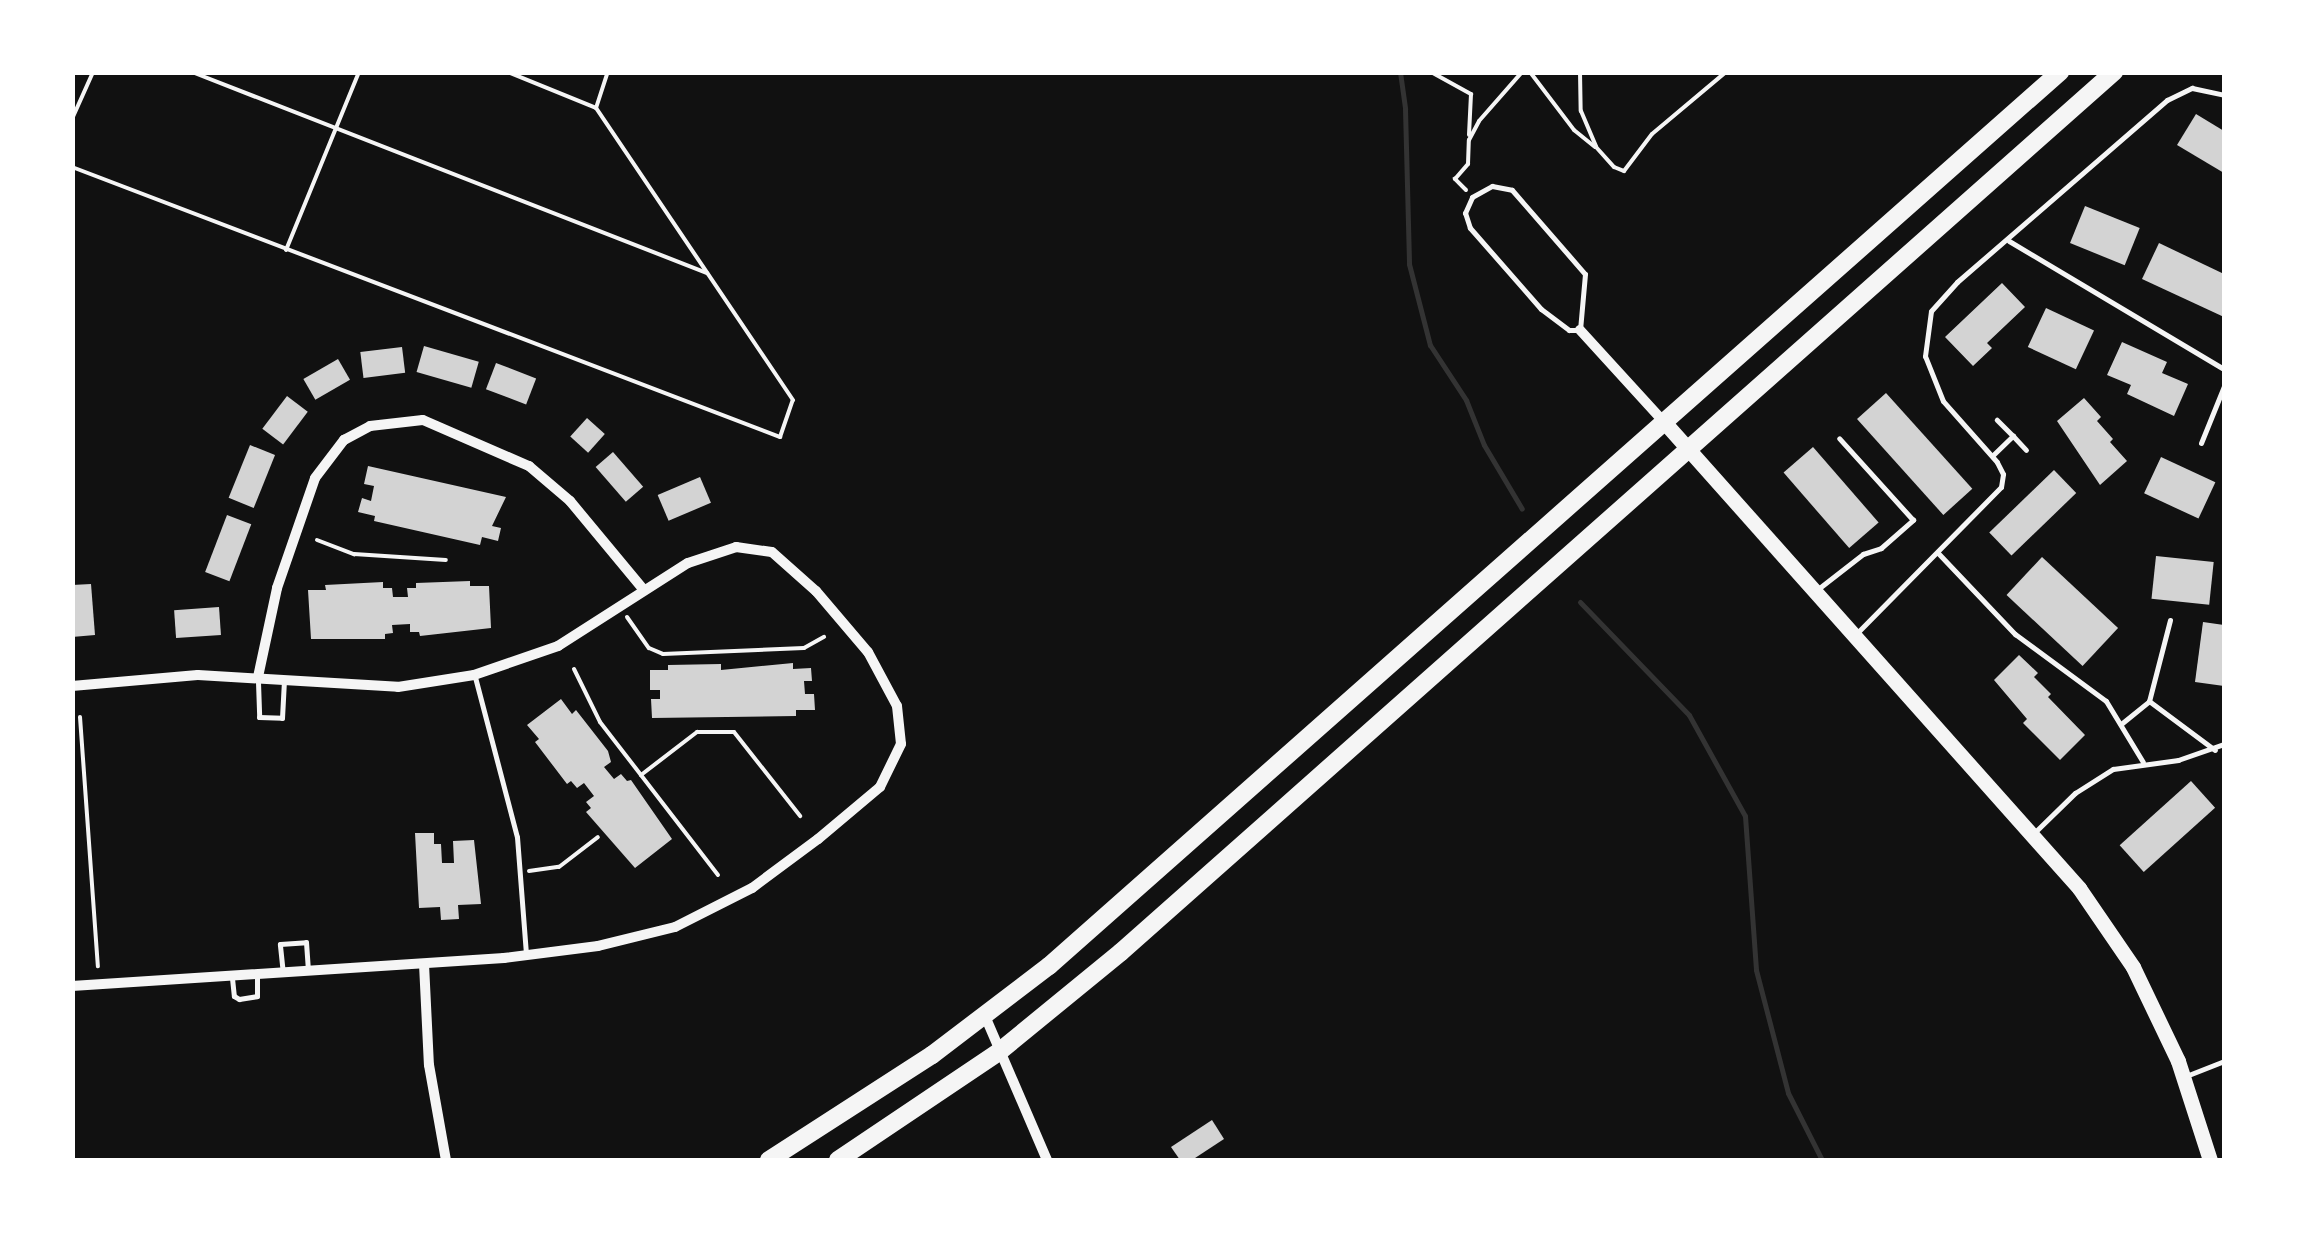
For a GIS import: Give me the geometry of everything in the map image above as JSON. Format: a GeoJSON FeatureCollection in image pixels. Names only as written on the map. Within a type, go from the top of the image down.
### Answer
{"type":"FeatureCollection","features":[{"type":"Feature","properties":{"kind":"highway"},"geometry":{"type":"LineString","coordinates":[[773,1159],[984,1016],[1117,908],[2060,72]]}},
{"type":"Feature","properties":{"kind":"highway"},"geometry":{"type":"LineString","coordinates":[[838,1160],[1000,1051],[1121,952],[2114,72]]}},
{"type":"Feature","properties":{"kind":"main road"},"geometry":{"type":"LineString","coordinates":[[1665,423],[2079,888],[2133,967],[2183,1077],[2210,1160]]}},
{"type":"Feature","properties":{"kind":"street"},"geometry":{"type":"LineString","coordinates":[[1580,330],[1665,423]]}},
{"type":"Feature","properties":{"kind":"street"},"geometry":{"type":"LineString","coordinates":[[258,677],[277,588],[315,478],[344,440],[370,426],[423,420],[529,466],[570,502],[643,589]]}},
{"type":"Feature","properties":{"kind":"street"},"geometry":{"type":"LineString","coordinates":[[72,686],[198,675],[398,687],[474,674],[558,646],[628,605],[643,589],[688,563],[736,547],[772,552],[816,591],[854,636],[897,706],[900,744],[880,787],[752,888],[675,927],[598,946],[526,955],[257,977],[72,986]]}},
{"type":"Feature","properties":{"kind":"street"},"geometry":{"type":"LineString","coordinates":[[424,964],[430,1065],[446,1160]]}},
{"type":"Feature","properties":{"kind":"street"},"geometry":{"type":"LineString","coordinates":[[984,1016],[1047,1160]]}},
{"type":"Feature","properties":{"kind":"lane"},"geometry":{"type":"LineString","coordinates":[[1855,634],[2002,488],[2003,474],[1992,455],[1942,401],[1925,356],[1931,311],[1957,282],[2167,100],[2192,88],[2224,95]]}},
{"type":"Feature","properties":{"kind":"lane"},"geometry":{"type":"LineString","coordinates":[[1492,186],[1512,190],[1585,274],[1580,330],[1569,330],[1541,309],[1470,228],[1465,214],[1472,197],[1492,186]]}},
{"type":"Feature","properties":{"kind":"lane"},"geometry":{"type":"LineString","coordinates":[[2008,241],[2224,369]]}},
{"type":"Feature","properties":{"kind":"lane"},"geometry":{"type":"LineString","coordinates":[[2201,443],[2224,386]]}},
{"type":"Feature","properties":{"kind":"lane"},"geometry":{"type":"LineString","coordinates":[[1997,420],[2026,450]]}},
{"type":"Feature","properties":{"kind":"lane"},"geometry":{"type":"LineString","coordinates":[[1992,455],[2013,436]]}},
{"type":"Feature","properties":{"kind":"lane"},"geometry":{"type":"LineString","coordinates":[[1816,591],[1863,554],[1882,548],[1913,520],[1839,438]]}},
{"type":"Feature","properties":{"kind":"lane"},"geometry":{"type":"LineString","coordinates":[[1938,553],[2015,634],[2106,702],[2143,762]]}},
{"type":"Feature","properties":{"kind":"lane"},"geometry":{"type":"LineString","coordinates":[[2121,724],[2149,701],[2170,620]]}},
{"type":"Feature","properties":{"kind":"lane"},"geometry":{"type":"LineString","coordinates":[[474,674],[508,789],[526,955]]}},
{"type":"Feature","properties":{"kind":"lane"},"geometry":{"type":"LineString","coordinates":[[258,677],[260,717],[282,718],[284,679]]}},
{"type":"Feature","properties":{"kind":"lane"},"geometry":{"type":"LineString","coordinates":[[2149,701],[2215,750]]}},
{"type":"Feature","properties":{"kind":"lane"},"geometry":{"type":"LineString","coordinates":[[2032,835],[2094,779],[2143,762],[2215,750],[2224,744]]}},
{"type":"Feature","properties":{"kind":"lane"},"geometry":{"type":"LineString","coordinates":[[284,975],[280,944],[306,942],[308,973]]}},
{"type":"Feature","properties":{"kind":"lane"},"geometry":{"type":"LineString","coordinates":[[232,978],[234,996],[240,999],[258,996],[257,977]]}},
{"type":"Feature","properties":{"kind":"lane"},"geometry":{"type":"LineString","coordinates":[[2183,1077],[2224,1061]]}},
{"type":"Feature","properties":{"kind":"path"},"geometry":{"type":"LineString","coordinates":[[72,119],[92,72]]}},
{"type":"Feature","properties":{"kind":"path"},"geometry":{"type":"LineString","coordinates":[[192,72],[707,273]]}},
{"type":"Feature","properties":{"kind":"path"},"geometry":{"type":"LineString","coordinates":[[286,250],[359,72]]}},
{"type":"Feature","properties":{"kind":"path"},"geometry":{"type":"LineString","coordinates":[[72,167],[780,437],[794,400],[596,108],[508,72]]}},
{"type":"Feature","properties":{"kind":"path"},"geometry":{"type":"LineString","coordinates":[[596,108],[608,72]]}},
{"type":"Feature","properties":{"kind":"path"},"geometry":{"type":"LineString","coordinates":[[1430,72],[1471,94],[1468,164],[1455,179],[1472,197]]}},
{"type":"Feature","properties":{"kind":"path"},"geometry":{"type":"LineString","coordinates":[[1469,140],[1479,121],[1522,72]]}},
{"type":"Feature","properties":{"kind":"path"},"geometry":{"type":"LineString","coordinates":[[1530,72],[1583,140],[1596,146]]}},
{"type":"Feature","properties":{"kind":"path"},"geometry":{"type":"LineString","coordinates":[[1580,72],[1578,100],[1596,146],[1614,167],[1624,170],[1652,134],[1726,72]]}},
{"type":"Feature","properties":{"kind":"path"},"geometry":{"type":"LineString","coordinates":[[317,540],[354,554],[446,560]]}},
{"type":"Feature","properties":{"kind":"path"},"geometry":{"type":"LineString","coordinates":[[627,617],[649,648],[662,654],[804,648],[824,637]]}},
{"type":"Feature","properties":{"kind":"path"},"geometry":{"type":"LineString","coordinates":[[574,669],[600,722],[718,875]]}},
{"type":"Feature","properties":{"kind":"path"},"geometry":{"type":"LineString","coordinates":[[80,717],[98,966]]}},
{"type":"Feature","properties":{"kind":"path"},"geometry":{"type":"LineString","coordinates":[[641,776],[697,732],[734,732],[800,816]]}},
{"type":"Feature","properties":{"kind":"path"},"geometry":{"type":"LineString","coordinates":[[529,872],[559,867],[598,838]]}},
{"type":"Feature","properties":{"kind":"building"},"geometry":{"type":"Polygon","coordinates":[[[2196,114],[2224,131],[2224,173],[2177,145],[2196,114]]]}},
{"type":"Feature","properties":{"kind":"building"},"geometry":{"type":"Polygon","coordinates":[[[2085,206],[2140,228],[2125,265],[2070,243],[2085,206]]]}},
{"type":"Feature","properties":{"kind":"building"},"geometry":{"type":"Polygon","coordinates":[[[2159,243],[2224,274],[2224,317],[2142,279],[2159,243]]]}},
{"type":"Feature","properties":{"kind":"building"},"geometry":{"type":"Polygon","coordinates":[[[2002,283],[2025,307],[1987,343],[1992,348],[1973,366],[1945,337],[2002,283]]]}},
{"type":"Feature","properties":{"kind":"building"},"geometry":{"type":"Polygon","coordinates":[[[2046,308],[2094,330],[2076,369],[2028,347],[2046,308]]]}},
{"type":"Feature","properties":{"kind":"building"},"geometry":{"type":"Polygon","coordinates":[[[2122,342],[2167,362],[2162,373],[2188,384],[2174,416],[2127,394],[2131,385],[2107,375],[2122,342]]]}},
{"type":"Feature","properties":{"kind":"building"},"geometry":{"type":"Polygon","coordinates":[[[424,346],[479,362],[471,388],[417,372],[424,346]]]}},
{"type":"Feature","properties":{"kind":"building"},"geometry":{"type":"Polygon","coordinates":[[[402,347],[405,373],[363,378],[360,352],[402,347]]]}},
{"type":"Feature","properties":{"kind":"building"},"geometry":{"type":"Polygon","coordinates":[[[338,359],[350,380],[315,400],[303,379],[338,359]]]}},
{"type":"Feature","properties":{"kind":"building"},"geometry":{"type":"Polygon","coordinates":[[[496,363],[536,378],[526,405],[486,389],[496,363]]]}},
{"type":"Feature","properties":{"kind":"building"},"geometry":{"type":"Polygon","coordinates":[[[1886,393],[1972,489],[1943,515],[1857,419],[1886,393]]]}},
{"type":"Feature","properties":{"kind":"building"},"geometry":{"type":"Polygon","coordinates":[[[287,396],[308,412],[283,444],[262,429],[287,396]]]}},
{"type":"Feature","properties":{"kind":"building"},"geometry":{"type":"Polygon","coordinates":[[[2084,398],[2101,417],[2097,421],[2113,439],[2110,442],[2127,461],[2100,485],[2057,421],[2084,398]]]}},
{"type":"Feature","properties":{"kind":"building"},"geometry":{"type":"Polygon","coordinates":[[[587,418],[605,434],[588,453],[570,437],[587,418]]]}},
{"type":"Feature","properties":{"kind":"building"},"geometry":{"type":"Polygon","coordinates":[[[250,445],[275,455],[254,508],[229,498],[250,445]]]}},
{"type":"Feature","properties":{"kind":"building"},"geometry":{"type":"Polygon","coordinates":[[[1813,447],[1879,522],[1849,548],[1784,473],[1813,447]]]}},
{"type":"Feature","properties":{"kind":"building"},"geometry":{"type":"Polygon","coordinates":[[[613,452],[643,487],[626,502],[596,467],[613,452]]]}},
{"type":"Feature","properties":{"kind":"building"},"geometry":{"type":"Polygon","coordinates":[[[2161,457],[2215,482],[2198,519],[2144,493],[2161,457]]]}},
{"type":"Feature","properties":{"kind":"building"},"geometry":{"type":"Polygon","coordinates":[[[368,466],[506,497],[492,526],[501,528],[498,541],[482,537],[480,545],[374,521],[375,516],[358,512],[362,498],[371,501],[374,486],[364,484],[368,466]]]}},
{"type":"Feature","properties":{"kind":"building"},"geometry":{"type":"Polygon","coordinates":[[[2054,470],[2076,493],[2011,556],[1989,533],[2054,470]]]}},
{"type":"Feature","properties":{"kind":"building"},"geometry":{"type":"Polygon","coordinates":[[[700,477],[711,503],[669,521],[658,495],[700,477]]]}},
{"type":"Feature","properties":{"kind":"building"},"geometry":{"type":"Polygon","coordinates":[[[227,515],[251,524],[229,581],[205,572],[227,515]]]}},
{"type":"Feature","properties":{"kind":"building"},"geometry":{"type":"Polygon","coordinates":[[[2156,556],[2214,562],[2209,605],[2152,599],[2156,556]]]}},
{"type":"Feature","properties":{"kind":"building"},"geometry":{"type":"Polygon","coordinates":[[[2042,557],[2118,628],[2083,666],[2007,595],[2042,557]]]}},
{"type":"Feature","properties":{"kind":"building"},"geometry":{"type":"Polygon","coordinates":[[[470,581],[470,586],[489,586],[491,628],[420,636],[419,632],[410,632],[410,624],[392,625],[393,633],[385,634],[385,639],[311,639],[308,590],[326,590],[325,585],[383,582],[383,588],[392,588],[393,597],[408,597],[407,588],[416,588],[416,583],[470,581]]]}},
{"type":"Feature","properties":{"kind":"building"},"geometry":{"type":"Polygon","coordinates":[[[91,584],[95,635],[72,637],[72,585],[91,584]]]}},
{"type":"Feature","properties":{"kind":"building"},"geometry":{"type":"Polygon","coordinates":[[[219,607],[221,635],[176,638],[174,610],[219,607]]]}},
{"type":"Feature","properties":{"kind":"building"},"geometry":{"type":"Polygon","coordinates":[[[2203,622],[2224,625],[2224,686],[2195,682],[2203,622]]]}},
{"type":"Feature","properties":{"kind":"building"},"geometry":{"type":"Polygon","coordinates":[[[2019,655],[2038,673],[2034,677],[2051,694],[2048,697],[2085,735],[2060,760],[2023,723],[2027,719],[1994,680],[2019,655]]]}},
{"type":"Feature","properties":{"kind":"building"},"geometry":{"type":"Polygon","coordinates":[[[793,663],[793,669],[811,668],[812,681],[804,681],[805,694],[814,694],[815,710],[796,710],[796,716],[652,718],[651,699],[660,699],[660,690],[650,690],[650,670],[668,670],[668,665],[721,664],[721,670],[793,663]]]}},
{"type":"Feature","properties":{"kind":"building"},"geometry":{"type":"Polygon","coordinates":[[[561,699],[572,714],[576,710],[608,751],[611,762],[604,767],[614,779],[621,774],[631,780],[672,839],[635,868],[586,812],[591,808],[586,802],[594,796],[584,783],[577,788],[571,781],[567,784],[527,725],[561,699]]]}},
{"type":"Feature","properties":{"kind":"building"},"geometry":{"type":"Polygon","coordinates":[[[2191,781],[2215,808],[2144,872],[2120,845],[2191,781]]]}},
{"type":"Feature","properties":{"kind":"building"},"geometry":{"type":"Polygon","coordinates":[[[415,833],[434,833],[434,844],[441,844],[442,863],[454,863],[453,841],[474,840],[481,904],[458,905],[459,919],[441,920],[440,907],[419,908],[415,833]]]}},
{"type":"Feature","properties":{"kind":"building"},"geometry":{"type":"Polygon","coordinates":[[[1212,1120],[1224,1139],[1192,1160],[1180,1160],[1171,1147],[1212,1120]]]}},
{"type":"Feature","properties":{"kind":"waterway"},"geometry":{"type":"LineString","coordinates":[[1400,72],[1405,109],[1409,264],[1430,345],[1466,400],[1484,445],[1522,509]]}},
{"type":"Feature","properties":{"kind":"waterway"},"geometry":{"type":"LineString","coordinates":[[1580,602],[1689,715],[1745,816],[1756,970],[1788,1093],[1822,1160]]}}]}
